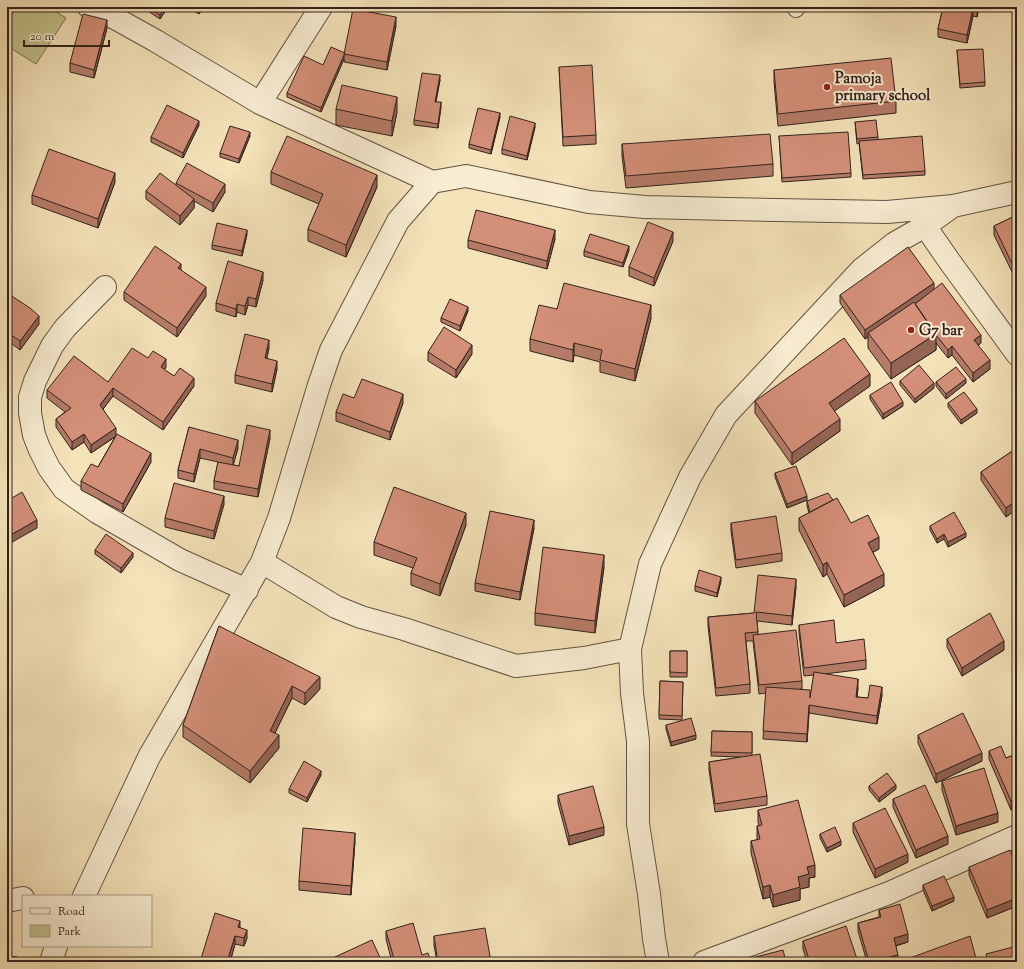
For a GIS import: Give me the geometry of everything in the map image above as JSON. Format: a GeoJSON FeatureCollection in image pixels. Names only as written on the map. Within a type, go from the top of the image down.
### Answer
{"type":"FeatureCollection","features":[{"type":"Feature","properties":{"kind":"street"},"geometry":{"type":"LineString","coordinates":[[89,7],[112,17],[156,41],[260,103],[432,182],[466,176],[589,202],[645,207],[887,212],[953,206],[1017,192]]}},
{"type":"Feature","properties":{"kind":"street"},"geometry":{"type":"LineString","coordinates":[[260,103],[321,7]]}},
{"type":"Feature","properties":{"kind":"street"},"geometry":{"type":"LineString","coordinates":[[84,895],[149,757],[262,562],[279,518],[331,350],[398,221],[432,182]]}},
{"type":"Feature","properties":{"kind":"street"},"geometry":{"type":"LineString","coordinates":[[658,962],[638,824],[638,741],[632,693],[630,649],[650,564],[690,477],[726,415],[862,269],[895,243],[925,226],[953,206]]}},
{"type":"Feature","properties":{"kind":"street"},"geometry":{"type":"LineString","coordinates":[[925,226],[1017,354]]}},
{"type":"Feature","properties":{"kind":"street"},"geometry":{"type":"LineString","coordinates":[[105,287],[65,328],[52,346],[35,381],[30,397],[30,413],[34,435],[39,448],[49,468],[64,489],[97,512],[180,560],[247,590]]}},
{"type":"Feature","properties":{"kind":"street"},"geometry":{"type":"LineString","coordinates":[[262,562],[336,607],[516,666],[584,658],[630,649]]}},
{"type":"Feature","properties":{"kind":"street"},"geometry":{"type":"LineString","coordinates":[[704,962],[889,893],[1017,836]]}},
{"type":"Feature","properties":{"kind":"street"},"geometry":{"type":"LineString","coordinates":[[7,901],[22,898]]}},
{"type":"Feature","properties":{"kind":"street"},"geometry":{"type":"LineString","coordinates":[[51,962],[56,947]]}},
{"type":"Feature","properties":{"kind":"green space"},"geometry":{"type":"Polygon","coordinates":[[[17,7],[49,7],[66,18],[36,64],[7,46],[7,22],[17,7]]]}},
{"type":"Feature","properties":{"kind":"building"},"geometry":{"type":"Polygon","coordinates":[[[148,7],[165,7],[160,15],[148,7]]]}},
{"type":"Feature","properties":{"kind":"building"},"geometry":{"type":"Polygon","coordinates":[[[943,7],[977,7],[977,9],[973,8],[967,35],[938,29],[943,7]]]}},
{"type":"Feature","properties":{"kind":"building"},"geometry":{"type":"Polygon","coordinates":[[[353,9],[396,17],[387,62],[344,54],[353,9]]]}},
{"type":"Feature","properties":{"kind":"building"},"geometry":{"type":"Polygon","coordinates":[[[83,14],[107,20],[94,70],[70,63],[83,14]]]}},
{"type":"Feature","properties":{"kind":"building"},"geometry":{"type":"Polygon","coordinates":[[[331,47],[345,53],[321,108],[287,93],[304,56],[323,65],[331,47]]]}},
{"type":"Feature","properties":{"kind":"building"},"geometry":{"type":"Polygon","coordinates":[[[983,49],[985,82],[960,84],[957,50],[983,49]]]}},
{"type":"Feature","properties":{"kind":"building"},"geometry":{"type":"Polygon","coordinates":[[[891,58],[896,101],[778,114],[774,70],[891,58]]]}},
{"type":"Feature","properties":{"kind":"building"},"geometry":{"type":"Polygon","coordinates":[[[592,65],[596,135],[563,137],[559,67],[592,65]]]}},
{"type":"Feature","properties":{"kind":"building"},"geometry":{"type":"Polygon","coordinates":[[[422,73],[440,75],[435,102],[441,102],[438,124],[414,120],[422,73]]]}},
{"type":"Feature","properties":{"kind":"building"},"geometry":{"type":"Polygon","coordinates":[[[342,85],[397,97],[392,121],[336,109],[342,85]]]}},
{"type":"Feature","properties":{"kind":"building"},"geometry":{"type":"Polygon","coordinates":[[[167,105],[199,121],[183,153],[151,137],[167,105]]]}},
{"type":"Feature","properties":{"kind":"building"},"geometry":{"type":"Polygon","coordinates":[[[478,108],[500,113],[491,150],[469,144],[478,108]]]}},
{"type":"Feature","properties":{"kind":"building"},"geometry":{"type":"Polygon","coordinates":[[[510,116],[535,123],[527,156],[502,149],[510,116]]]}},
{"type":"Feature","properties":{"kind":"building"},"geometry":{"type":"Polygon","coordinates":[[[876,120],[878,137],[857,139],[855,122],[876,120]]]}},
{"type":"Feature","properties":{"kind":"building"},"geometry":{"type":"Polygon","coordinates":[[[230,126],[250,132],[239,159],[220,153],[230,126]]]}},
{"type":"Feature","properties":{"kind":"building"},"geometry":{"type":"Polygon","coordinates":[[[848,132],[851,173],[782,178],[779,136],[848,132]]]}},
{"type":"Feature","properties":{"kind":"building"},"geometry":{"type":"Polygon","coordinates":[[[770,134],[773,164],[626,176],[622,144],[770,134]]]}},
{"type":"Feature","properties":{"kind":"building"},"geometry":{"type":"Polygon","coordinates":[[[287,136],[377,175],[346,245],[308,229],[323,194],[271,172],[287,136]]]}},
{"type":"Feature","properties":{"kind":"building"},"geometry":{"type":"Polygon","coordinates":[[[922,136],[925,171],[863,175],[859,141],[922,136]]]}},
{"type":"Feature","properties":{"kind":"building"},"geometry":{"type":"Polygon","coordinates":[[[49,149],[115,173],[98,219],[32,195],[49,149]]]}},
{"type":"Feature","properties":{"kind":"building"},"geometry":{"type":"Polygon","coordinates":[[[187,163],[225,184],[213,203],[176,183],[187,163]]]}},
{"type":"Feature","properties":{"kind":"building"},"geometry":{"type":"Polygon","coordinates":[[[160,173],[194,199],[180,216],[146,191],[160,173]]]}},
{"type":"Feature","properties":{"kind":"building"},"geometry":{"type":"Polygon","coordinates":[[[476,210],[555,230],[547,261],[468,240],[476,210]]]}},
{"type":"Feature","properties":{"kind":"building"},"geometry":{"type":"Polygon","coordinates":[[[1017,215],[1017,271],[1016,272],[994,226],[1017,215]]]}},
{"type":"Feature","properties":{"kind":"building"},"geometry":{"type":"Polygon","coordinates":[[[648,222],[673,232],[654,278],[629,267],[648,222]]]}},
{"type":"Feature","properties":{"kind":"building"},"geometry":{"type":"Polygon","coordinates":[[[217,223],[247,230],[242,251],[212,245],[217,223]]]}},
{"type":"Feature","properties":{"kind":"building"},"geometry":{"type":"Polygon","coordinates":[[[590,234],[629,246],[623,263],[584,251],[590,234]]]}},
{"type":"Feature","properties":{"kind":"building"},"geometry":{"type":"Polygon","coordinates":[[[155,246],[181,264],[178,268],[206,287],[177,328],[124,292],[155,246]]]}},
{"type":"Feature","properties":{"kind":"building"},"geometry":{"type":"Polygon","coordinates":[[[908,247],[934,283],[865,330],[840,295],[908,247]]]}},
{"type":"Feature","properties":{"kind":"building"},"geometry":{"type":"Polygon","coordinates":[[[228,261],[263,272],[256,299],[248,297],[245,306],[237,304],[236,309],[216,303],[228,261]]]}},
{"type":"Feature","properties":{"kind":"building"},"geometry":{"type":"Polygon","coordinates":[[[564,283],[651,305],[635,369],[600,360],[602,350],[574,343],[573,350],[530,339],[539,305],[557,309],[564,283]]]}},
{"type":"Feature","properties":{"kind":"building"},"geometry":{"type":"Polygon","coordinates":[[[942,283],[981,335],[974,340],[990,360],[973,373],[952,346],[948,350],[915,304],[942,283]]]}},
{"type":"Feature","properties":{"kind":"building"},"geometry":{"type":"Polygon","coordinates":[[[7,293],[30,308],[39,316],[20,341],[7,332],[7,293]]]}},
{"type":"Feature","properties":{"kind":"building"},"geometry":{"type":"Polygon","coordinates":[[[450,299],[468,307],[460,326],[441,318],[450,299]]]}},
{"type":"Feature","properties":{"kind":"building"},"geometry":{"type":"Polygon","coordinates":[[[914,302],[936,334],[891,363],[868,333],[914,302]]]}},
{"type":"Feature","properties":{"kind":"building"},"geometry":{"type":"Polygon","coordinates":[[[444,327],[472,345],[456,370],[428,352],[444,327]]]}},
{"type":"Feature","properties":{"kind":"building"},"geometry":{"type":"Polygon","coordinates":[[[245,334],[269,340],[265,358],[277,361],[272,384],[235,375],[245,334]]]}},
{"type":"Feature","properties":{"kind":"building"},"geometry":{"type":"Polygon","coordinates":[[[844,338],[870,374],[829,403],[840,419],[792,453],[755,401],[844,338]]]}},
{"type":"Feature","properties":{"kind":"building"},"geometry":{"type":"Polygon","coordinates":[[[132,348],[148,358],[153,351],[166,359],[161,367],[174,376],[180,368],[194,378],[163,422],[113,388],[100,405],[116,428],[91,445],[84,434],[72,442],[56,419],[71,408],[47,390],[74,356],[108,382],[132,348]]]}},
{"type":"Feature","properties":{"kind":"building"},"geometry":{"type":"Polygon","coordinates":[[[919,365],[934,383],[915,399],[900,381],[919,365]]]}},
{"type":"Feature","properties":{"kind":"building"},"geometry":{"type":"Polygon","coordinates":[[[956,367],[966,379],[946,394],[936,382],[956,367]]]}},
{"type":"Feature","properties":{"kind":"building"},"geometry":{"type":"Polygon","coordinates":[[[362,379],[403,394],[390,432],[336,412],[343,394],[354,398],[362,379]]]}},
{"type":"Feature","properties":{"kind":"building"},"geometry":{"type":"Polygon","coordinates":[[[891,382],[903,402],[883,414],[870,395],[891,382]]]}},
{"type":"Feature","properties":{"kind":"building"},"geometry":{"type":"Polygon","coordinates":[[[964,392],[977,409],[961,420],[948,403],[964,392]]]}},
{"type":"Feature","properties":{"kind":"building"},"geometry":{"type":"Polygon","coordinates":[[[247,425],[270,430],[258,489],[214,481],[218,462],[239,466],[247,425]]]}},
{"type":"Feature","properties":{"kind":"building"},"geometry":{"type":"Polygon","coordinates":[[[189,427],[238,440],[233,458],[200,449],[194,474],[178,470],[189,427]]]}},
{"type":"Feature","properties":{"kind":"building"},"geometry":{"type":"Polygon","coordinates":[[[117,434],[151,453],[123,504],[81,481],[91,464],[98,467],[117,434]]]}},
{"type":"Feature","properties":{"kind":"building"},"geometry":{"type":"Polygon","coordinates":[[[1017,448],[1017,500],[1006,508],[981,472],[1017,448]]]}},
{"type":"Feature","properties":{"kind":"building"},"geometry":{"type":"Polygon","coordinates":[[[796,466],[807,496],[787,504],[775,473],[796,466]]]}},
{"type":"Feature","properties":{"kind":"building"},"geometry":{"type":"Polygon","coordinates":[[[174,483],[224,496],[214,531],[165,518],[174,483]]]}},
{"type":"Feature","properties":{"kind":"building"},"geometry":{"type":"Polygon","coordinates":[[[394,487],[466,513],[440,584],[411,573],[417,558],[374,542],[394,487]]]}},
{"type":"Feature","properties":{"kind":"building"},"geometry":{"type":"Polygon","coordinates":[[[22,492],[37,520],[7,537],[7,501],[22,492]]]}},
{"type":"Feature","properties":{"kind":"building"},"geometry":{"type":"Polygon","coordinates":[[[828,493],[833,500],[810,512],[807,501],[828,493]]]}},
{"type":"Feature","properties":{"kind":"building"},"geometry":{"type":"Polygon","coordinates":[[[837,498],[851,523],[868,515],[879,537],[868,543],[884,574],[844,595],[827,562],[823,565],[799,518],[837,498]]]}},
{"type":"Feature","properties":{"kind":"building"},"geometry":{"type":"Polygon","coordinates":[[[490,511],[534,520],[520,592],[475,583],[490,511]]]}},
{"type":"Feature","properties":{"kind":"building"},"geometry":{"type":"Polygon","coordinates":[[[954,512],[966,533],[948,542],[944,534],[937,539],[930,526],[954,512]]]}},
{"type":"Feature","properties":{"kind":"building"},"geometry":{"type":"Polygon","coordinates":[[[776,516],[782,553],[736,560],[731,523],[776,516]]]}},
{"type":"Feature","properties":{"kind":"building"},"geometry":{"type":"Polygon","coordinates":[[[106,534],[133,553],[121,568],[95,550],[106,534]]]}},
{"type":"Feature","properties":{"kind":"building"},"geometry":{"type":"Polygon","coordinates":[[[543,547],[604,555],[595,621],[535,613],[543,547]]]}},
{"type":"Feature","properties":{"kind":"building"},"geometry":{"type":"Polygon","coordinates":[[[699,570],[721,577],[717,593],[695,586],[699,570]]]}},
{"type":"Feature","properties":{"kind":"building"},"geometry":{"type":"Polygon","coordinates":[[[758,575],[796,579],[792,616],[756,612],[758,632],[745,633],[750,684],[716,688],[708,617],[754,613],[758,575]]]}},
{"type":"Feature","properties":{"kind":"building"},"geometry":{"type":"Polygon","coordinates":[[[990,613],[1004,641],[962,668],[947,639],[990,613]]]}},
{"type":"Feature","properties":{"kind":"building"},"geometry":{"type":"Polygon","coordinates":[[[834,620],[836,643],[864,639],[866,660],[804,668],[799,625],[834,620]]]}},
{"type":"Feature","properties":{"kind":"building"},"geometry":{"type":"Polygon","coordinates":[[[219,626],[320,677],[305,693],[292,686],[270,731],[279,735],[250,771],[183,725],[219,626]]]}},
{"type":"Feature","properties":{"kind":"building"},"geometry":{"type":"Polygon","coordinates":[[[796,630],[802,681],[759,685],[753,635],[796,630]]]}},
{"type":"Feature","properties":{"kind":"building"},"geometry":{"type":"Polygon","coordinates":[[[670,651],[687,651],[687,673],[670,672],[670,651]]]}},
{"type":"Feature","properties":{"kind":"building"},"geometry":{"type":"Polygon","coordinates":[[[814,672],[858,679],[856,697],[868,698],[870,685],[882,687],[877,716],[809,705],[807,734],[763,731],[766,687],[810,690],[810,698],[814,672]]]}},
{"type":"Feature","properties":{"kind":"building"},"geometry":{"type":"Polygon","coordinates":[[[660,681],[683,682],[682,716],[659,715],[660,681]]]}},
{"type":"Feature","properties":{"kind":"building"},"geometry":{"type":"Polygon","coordinates":[[[963,713],[982,753],[936,774],[918,735],[963,713]]]}},
{"type":"Feature","properties":{"kind":"building"},"geometry":{"type":"Polygon","coordinates":[[[691,718],[696,735],[671,742],[666,725],[691,718]]]}},
{"type":"Feature","properties":{"kind":"building"},"geometry":{"type":"Polygon","coordinates":[[[712,731],[752,732],[752,753],[711,752],[712,731]]]}},
{"type":"Feature","properties":{"kind":"building"},"geometry":{"type":"Polygon","coordinates":[[[1001,746],[1006,758],[1017,754],[1017,799],[1011,801],[989,751],[1001,746]]]}},
{"type":"Feature","properties":{"kind":"building"},"geometry":{"type":"Polygon","coordinates":[[[760,754],[767,796],[715,804],[709,762],[760,754]]]}},
{"type":"Feature","properties":{"kind":"building"},"geometry":{"type":"Polygon","coordinates":[[[304,761],[321,771],[307,798],[289,789],[304,761]]]}},
{"type":"Feature","properties":{"kind":"building"},"geometry":{"type":"Polygon","coordinates":[[[984,768],[998,813],[956,826],[942,781],[984,768]]]}},
{"type":"Feature","properties":{"kind":"building"},"geometry":{"type":"Polygon","coordinates":[[[887,773],[896,785],[879,798],[869,786],[887,773]]]}},
{"type":"Feature","properties":{"kind":"building"},"geometry":{"type":"Polygon","coordinates":[[[925,785],[948,836],[916,850],[893,799],[925,785]]]}},
{"type":"Feature","properties":{"kind":"building"},"geometry":{"type":"Polygon","coordinates":[[[593,786],[604,827],[569,836],[558,795],[593,786]]]}},
{"type":"Feature","properties":{"kind":"building"},"geometry":{"type":"Polygon","coordinates":[[[798,800],[815,865],[807,867],[809,874],[798,877],[800,887],[773,895],[770,885],[763,887],[751,841],[760,839],[757,826],[762,825],[758,810],[798,800]]]}},
{"type":"Feature","properties":{"kind":"building"},"geometry":{"type":"Polygon","coordinates":[[[885,808],[908,854],[875,869],[853,823],[885,808]]]}},
{"type":"Feature","properties":{"kind":"building"},"geometry":{"type":"Polygon","coordinates":[[[835,827],[841,841],[827,848],[820,834],[835,827]]]}},
{"type":"Feature","properties":{"kind":"building"},"geometry":{"type":"Polygon","coordinates":[[[303,828],[355,833],[351,886],[299,881],[303,828]]]}},
{"type":"Feature","properties":{"kind":"building"},"geometry":{"type":"Polygon","coordinates":[[[1010,850],[1017,867],[1017,898],[987,910],[969,867],[1010,850]]]}},
{"type":"Feature","properties":{"kind":"building"},"geometry":{"type":"Polygon","coordinates":[[[944,876],[954,897],[932,906],[923,885],[944,876]]]}},
{"type":"Feature","properties":{"kind":"building"},"geometry":{"type":"Polygon","coordinates":[[[900,904],[908,934],[894,938],[898,955],[869,962],[858,923],[881,917],[879,910],[900,904]]]}},
{"type":"Feature","properties":{"kind":"building"},"geometry":{"type":"Polygon","coordinates":[[[215,913],[240,921],[238,927],[247,930],[244,938],[235,936],[227,962],[200,962],[215,913]]]}},
{"type":"Feature","properties":{"kind":"building"},"geometry":{"type":"Polygon","coordinates":[[[413,923],[422,955],[428,953],[431,962],[395,962],[386,931],[413,923]]]}},
{"type":"Feature","properties":{"kind":"building"},"geometry":{"type":"Polygon","coordinates":[[[846,926],[858,962],[810,962],[803,941],[846,926]]]}},
{"type":"Feature","properties":{"kind":"building"},"geometry":{"type":"Polygon","coordinates":[[[485,928],[491,962],[438,962],[434,936],[485,928]]]}},
{"type":"Feature","properties":{"kind":"building"},"geometry":{"type":"Polygon","coordinates":[[[970,936],[977,962],[911,962],[910,958],[970,936]]]}},
{"type":"Feature","properties":{"kind":"building"},"geometry":{"type":"Polygon","coordinates":[[[372,940],[382,962],[324,962],[372,940]]]}},
{"type":"Feature","properties":{"kind":"building"},"geometry":{"type":"Polygon","coordinates":[[[1017,946],[1017,962],[988,962],[986,954],[1017,946]]]}},
{"type":"Feature","properties":{"kind":"building"},"geometry":{"type":"Polygon","coordinates":[[[783,950],[786,962],[740,961],[783,950]]]}},
{"type":"Feature","properties":{"kind":"building"},"geometry":{"type":"Polygon","coordinates":[[[7,956],[18,957],[17,962],[7,962],[7,956]]]}},
{"type":"Feature","properties":{"kind":"place","name":"Pamoja primary school"},"geometry":{"type":"Point","coordinates":[827,87]}},
{"type":"Feature","properties":{"kind":"place","name":"G7 bar"},"geometry":{"type":"Point","coordinates":[911,330]}}]}
